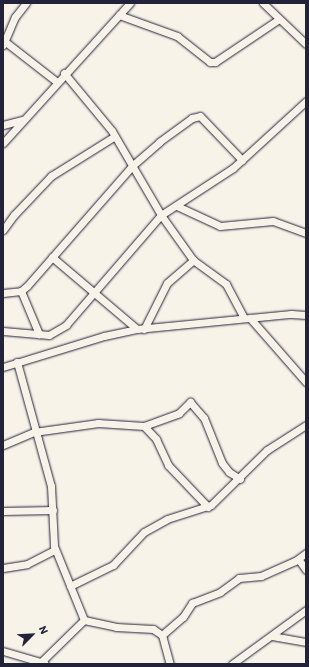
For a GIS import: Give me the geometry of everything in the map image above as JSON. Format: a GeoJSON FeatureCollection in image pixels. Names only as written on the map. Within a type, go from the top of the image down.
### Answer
{"type":"FeatureCollection","features":[{"type":"Feature","properties":{"kind":"street"},"geometry":{"type":"LineString","coordinates":[[26,3],[15,16],[4,42],[57,82]]}},
{"type":"Feature","properties":{"kind":"street"},"geometry":{"type":"LineString","coordinates":[[3,143],[64,73],[130,3]]}},
{"type":"Feature","properties":{"kind":"street"},"geometry":{"type":"LineString","coordinates":[[263,3],[306,44]]}},
{"type":"Feature","properties":{"kind":"street"},"geometry":{"type":"LineString","coordinates":[[119,15],[177,36],[210,62],[215,62],[279,19]]}},
{"type":"Feature","properties":{"kind":"street"},"geometry":{"type":"LineString","coordinates":[[64,73],[115,136],[161,215],[193,260],[226,284],[247,318],[306,382]]}},
{"type":"Feature","properties":{"kind":"street"},"geometry":{"type":"LineString","coordinates":[[3,331],[49,334],[66,325],[94,290],[161,215],[178,206],[242,160],[306,101]]}},
{"type":"Feature","properties":{"kind":"street"},"geometry":{"type":"LineString","coordinates":[[3,293],[21,292],[133,165],[159,142],[192,118],[200,116],[242,160]]}},
{"type":"Feature","properties":{"kind":"street"},"geometry":{"type":"LineString","coordinates":[[3,125],[22,120]]}},
{"type":"Feature","properties":{"kind":"street"},"geometry":{"type":"LineString","coordinates":[[3,230],[14,215],[51,176],[115,136]]}},
{"type":"Feature","properties":{"kind":"street"},"geometry":{"type":"LineString","coordinates":[[178,206],[220,226],[273,221],[306,233]]}},
{"type":"Feature","properties":{"kind":"street"},"geometry":{"type":"LineString","coordinates":[[52,258],[141,329]]}},
{"type":"Feature","properties":{"kind":"street"},"geometry":{"type":"LineString","coordinates":[[141,329],[167,283],[193,260]]}},
{"type":"Feature","properties":{"kind":"street"},"geometry":{"type":"LineString","coordinates":[[21,292],[39,334]]}},
{"type":"Feature","properties":{"kind":"street"},"geometry":{"type":"LineString","coordinates":[[3,367],[104,336],[141,329],[291,314],[306,315]]}},
{"type":"Feature","properties":{"kind":"street"},"geometry":{"type":"LineString","coordinates":[[17,362],[34,432],[51,486],[55,550],[84,620]]}},
{"type":"Feature","properties":{"kind":"street"},"geometry":{"type":"LineString","coordinates":[[3,446],[34,432],[73,428],[98,423],[144,426],[173,416],[188,402],[192,402],[204,418],[222,463],[229,472],[240,479]]}},
{"type":"Feature","properties":{"kind":"street"},"geometry":{"type":"LineString","coordinates":[[144,426],[156,439],[168,464],[208,507]]}},
{"type":"Feature","properties":{"kind":"street"},"geometry":{"type":"LineString","coordinates":[[70,586],[113,565],[144,532],[176,515],[208,507],[240,479],[267,450],[306,426]]}},
{"type":"Feature","properties":{"kind":"street"},"geometry":{"type":"LineString","coordinates":[[3,511],[53,510]]}},
{"type":"Feature","properties":{"kind":"street"},"geometry":{"type":"LineString","coordinates":[[3,568],[27,564],[55,550]]}},
{"type":"Feature","properties":{"kind":"street"},"geometry":{"type":"LineString","coordinates":[[162,635],[183,617],[192,603],[220,592],[239,578],[261,576],[299,560],[306,553]]}},
{"type":"Feature","properties":{"kind":"street"},"geometry":{"type":"LineString","coordinates":[[299,560],[306,570]]}},
{"type":"Feature","properties":{"kind":"street"},"geometry":{"type":"LineString","coordinates":[[232,664],[306,610]]}},
{"type":"Feature","properties":{"kind":"street"},"geometry":{"type":"LineString","coordinates":[[84,620],[116,627],[153,629],[162,635],[170,664]]}},
{"type":"Feature","properties":{"kind":"street"},"geometry":{"type":"LineString","coordinates":[[3,652],[43,663],[84,620]]}},
{"type":"Feature","properties":{"kind":"street"},"geometry":{"type":"LineString","coordinates":[[272,636],[306,642]]}}]}
